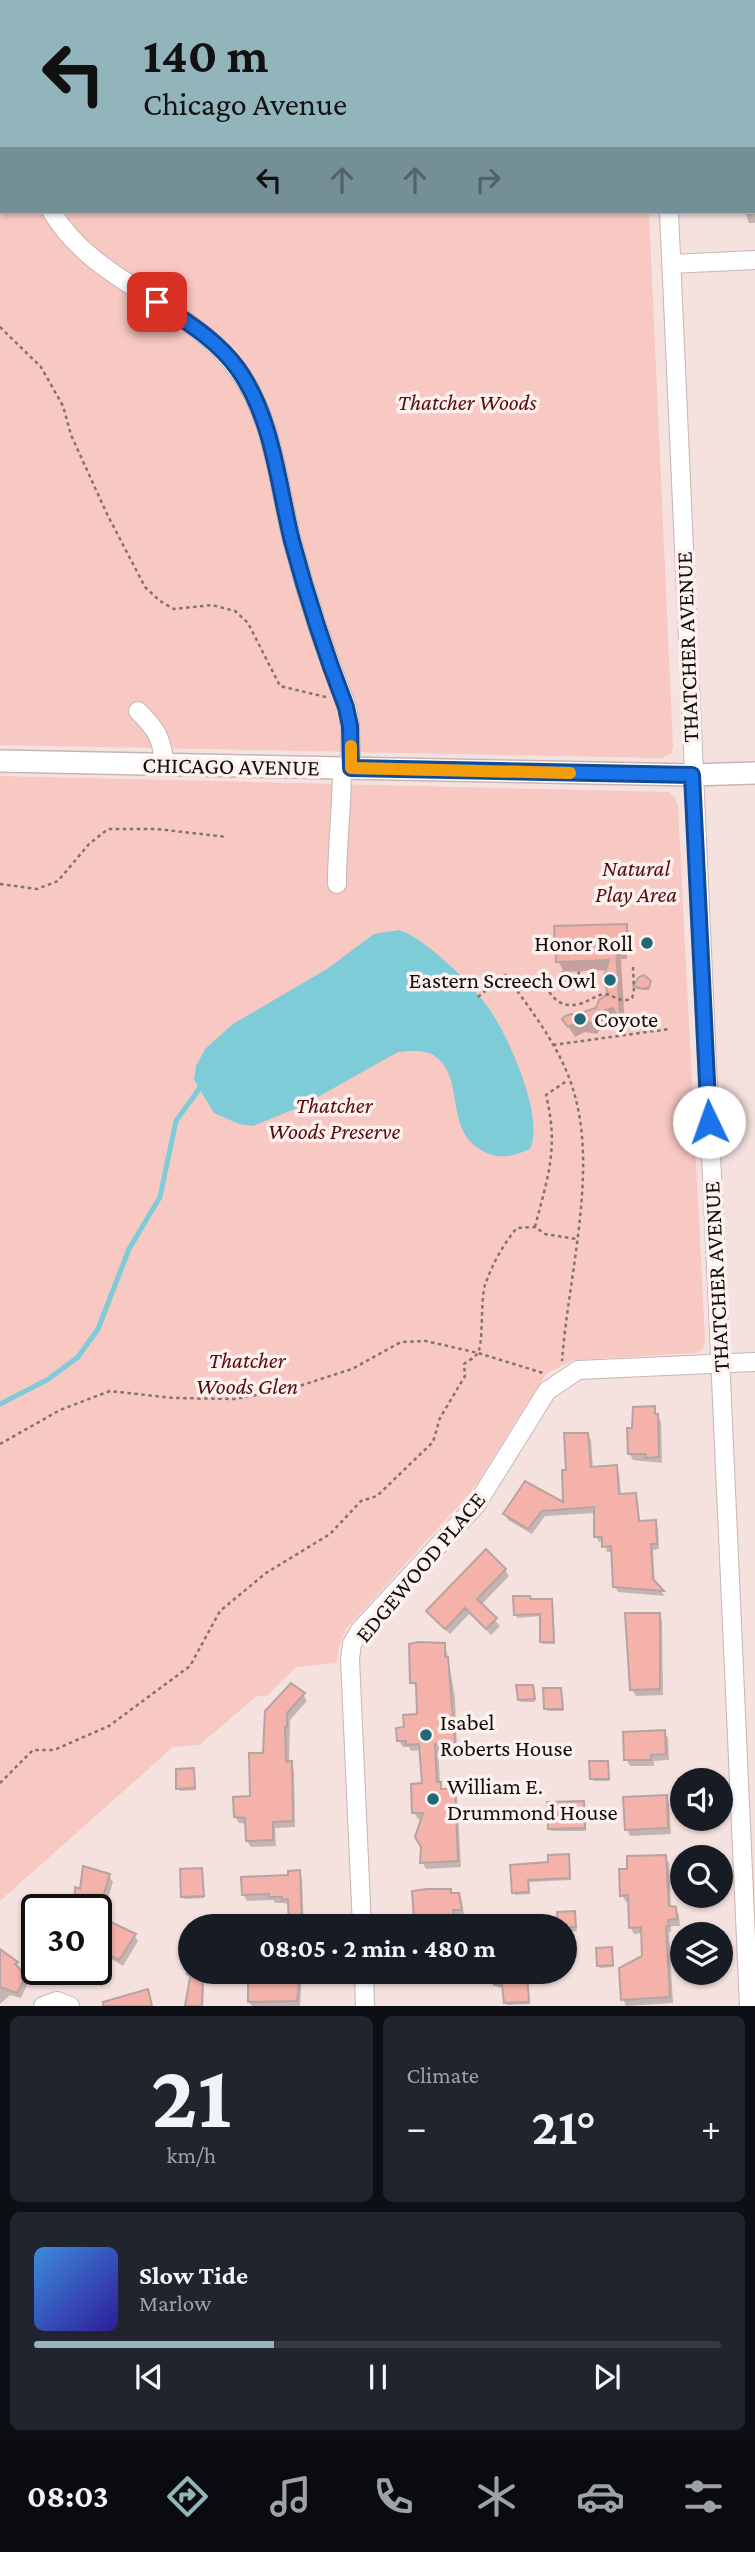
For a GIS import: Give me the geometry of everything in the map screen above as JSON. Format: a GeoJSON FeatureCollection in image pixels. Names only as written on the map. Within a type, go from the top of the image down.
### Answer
{"type":"FeatureCollection","features":[{"type":"Feature","properties":{"kind":"main road","name":"CHICAGO AVENUE"},"geometry":{"type":"LineString","coordinates":[[0,761],[692,775],[755,772]]}},
{"type":"Feature","properties":{"kind":"street"},"geometry":{"type":"LineString","coordinates":[[53,214],[67,233],[112,272],[204,334],[222,350],[239,371],[254,398],[265,428],[308,597],[350,726],[342,818],[337,838],[337,884]]}},
{"type":"Feature","properties":{"kind":"street","name":"THATCHER AVENUE"},"geometry":{"type":"LineString","coordinates":[[668,214],[749,2006]]}},
{"type":"Feature","properties":{"kind":"street"},"geometry":{"type":"LineString","coordinates":[[671,264],[755,260]]}},
{"type":"Feature","properties":{"kind":"street"},"geometry":{"type":"LineString","coordinates":[[138,711],[157,730],[165,765]]}},
{"type":"Feature","properties":{"kind":"street"},"geometry":{"type":"LineString","coordinates":[[564,1371],[755,1362]]}},
{"type":"Feature","properties":{"kind":"street","name":"EDGEWOOD PLACE"},"geometry":{"type":"LineString","coordinates":[[361,1914],[350,1659],[352,1643],[360,1630],[476,1505],[547,1391],[564,1371]]}},
{"type":"Feature","properties":{"kind":"street"},"geometry":{"type":"LineString","coordinates":[[364,1984],[365,2006]]}},
{"type":"Feature","properties":{"kind":"street"},"geometry":{"type":"LineString","coordinates":[[43,2006],[57,2001],[70,2006]]}},
{"type":"Feature","properties":{"kind":"path"},"geometry":{"type":"LineString","coordinates":[[0,327],[41,367],[63,406],[71,435],[145,587],[174,609],[212,605],[235,611],[248,624],[280,686],[330,699]]}},
{"type":"Feature","properties":{"kind":"path"},"geometry":{"type":"LineString","coordinates":[[0,884],[37,889],[58,881],[89,844],[108,829],[157,828],[227,836]]}},
{"type":"Feature","properties":{"kind":"path"},"geometry":{"type":"LineString","coordinates":[[543,972],[550,995],[567,1005],[578,1005],[605,994],[619,1000],[632,998],[633,967]]}},
{"type":"Feature","properties":{"kind":"path"},"geometry":{"type":"LineString","coordinates":[[563,971],[564,981],[572,986],[580,980],[579,970]]}},
{"type":"Feature","properties":{"kind":"path"},"geometry":{"type":"LineString","coordinates":[[0,1444],[60,1410],[110,1391],[173,1398],[235,1399],[293,1388],[352,1369],[401,1342],[426,1342],[564,1371],[582,1182],[582,1130],[576,1099],[553,1045],[505,974]]}},
{"type":"Feature","properties":{"kind":"path"},"geometry":{"type":"LineString","coordinates":[[478,997],[494,984]]}},
{"type":"Feature","properties":{"kind":"path"},"geometry":{"type":"LineString","coordinates":[[553,1045],[669,1029]]}},
{"type":"Feature","properties":{"kind":"path"},"geometry":{"type":"LineString","coordinates":[[535,1227],[552,1160],[553,1122],[547,1095],[569,1080]]}},
{"type":"Feature","properties":{"kind":"path"},"geometry":{"type":"LineString","coordinates":[[0,1783],[33,1750],[54,1751],[109,1726],[190,1666],[220,1611],[267,1573],[330,1534],[361,1502],[377,1496],[433,1442],[440,1418],[465,1376],[464,1364],[478,1353],[482,1345],[480,1324],[485,1287],[505,1242],[517,1228],[535,1227],[545,1234],[576,1239]]}},
{"type":"Feature","properties":{"kind":"green space","name":"Thatcher Woods"},"geometry":{"type":"Polygon","coordinates":[[[0,214],[649,214],[673,747],[671,754],[661,758],[0,745],[0,214]]]}},
{"type":"Feature","properties":{"kind":"green space","name":"Thatcher Woods Glen"},"geometry":{"type":"Polygon","coordinates":[[[0,776],[669,792],[674,796],[678,806],[705,1340],[703,1349],[697,1353],[573,1360],[546,1374],[471,1492],[346,1629],[338,1649],[337,1663],[296,1667],[267,1696],[257,1696],[199,1745],[173,1747],[0,1901],[0,776]]]}},
{"type":"Feature","properties":{"kind":"water"},"geometry":{"type":"Polygon","coordinates":[[[399,930],[422,942],[460,975],[481,997],[496,1020],[514,1056],[529,1097],[533,1117],[530,1149],[504,1156],[491,1155],[468,1139],[458,1116],[445,1066],[432,1054],[423,1052],[398,1052],[300,1107],[253,1126],[239,1124],[214,1113],[194,1080],[196,1066],[205,1049],[233,1024],[327,969],[374,934],[399,930]]]}},
{"type":"Feature","properties":{"kind":"building"},"geometry":{"type":"Polygon","coordinates":[[[627,924],[627,939],[622,940],[622,948],[616,949],[620,1016],[617,1017],[613,1008],[600,1012],[593,1023],[579,1022],[568,1027],[562,1019],[565,1016],[580,1016],[596,1008],[599,1000],[608,994],[603,979],[609,960],[556,962],[554,926],[627,924]]]}},
{"type":"Feature","properties":{"kind":"building"},"geometry":{"type":"Polygon","coordinates":[[[644,975],[651,981],[649,987],[643,989],[633,986],[639,977],[644,975]]]}},
{"type":"Feature","properties":{"kind":"building"},"geometry":{"type":"Polygon","coordinates":[[[655,1406],[655,1414],[658,1414],[659,1457],[646,1458],[646,1454],[628,1454],[627,1428],[632,1428],[633,1407],[655,1406]]]}},
{"type":"Feature","properties":{"kind":"building"},"geometry":{"type":"Polygon","coordinates":[[[564,1433],[588,1433],[591,1467],[617,1465],[619,1494],[636,1493],[639,1521],[656,1520],[657,1544],[651,1544],[653,1579],[664,1591],[613,1587],[611,1546],[602,1547],[602,1537],[594,1537],[594,1507],[542,1511],[528,1529],[503,1514],[525,1481],[563,1502],[562,1470],[566,1470],[564,1433]]]}},
{"type":"Feature","properties":{"kind":"building"},"geometry":{"type":"Polygon","coordinates":[[[486,1549],[506,1569],[477,1599],[497,1618],[486,1629],[465,1608],[445,1629],[426,1611],[486,1549]]]}},
{"type":"Feature","properties":{"kind":"building"},"geometry":{"type":"Polygon","coordinates":[[[513,1596],[552,1599],[554,1642],[540,1642],[540,1614],[514,1615],[513,1596]]]}},
{"type":"Feature","properties":{"kind":"building"},"geometry":{"type":"Polygon","coordinates":[[[625,1613],[660,1613],[660,1689],[630,1690],[625,1613]]]}},
{"type":"Feature","properties":{"kind":"building"},"geometry":{"type":"Polygon","coordinates":[[[445,1643],[445,1657],[448,1657],[455,1743],[435,1744],[437,1782],[441,1782],[441,1789],[455,1789],[458,1861],[420,1863],[421,1847],[415,1837],[423,1813],[412,1813],[411,1784],[422,1783],[419,1744],[406,1745],[406,1741],[397,1741],[396,1728],[404,1727],[403,1715],[417,1714],[416,1683],[410,1683],[409,1644],[445,1643]]]}},
{"type":"Feature","properties":{"kind":"building"},"geometry":{"type":"Polygon","coordinates":[[[291,1683],[305,1693],[287,1713],[285,1727],[286,1762],[292,1761],[293,1821],[273,1822],[273,1840],[246,1841],[245,1818],[234,1817],[233,1797],[250,1796],[249,1753],[263,1753],[265,1711],[291,1683]]]}},
{"type":"Feature","properties":{"kind":"building"},"geometry":{"type":"Polygon","coordinates":[[[516,1685],[533,1685],[535,1699],[518,1700],[516,1685]]]}},
{"type":"Feature","properties":{"kind":"building"},"geometry":{"type":"Polygon","coordinates":[[[543,1688],[561,1688],[563,1709],[544,1709],[543,1688]]]}},
{"type":"Feature","properties":{"kind":"building"},"geometry":{"type":"Polygon","coordinates":[[[665,1730],[666,1754],[651,1755],[651,1760],[624,1760],[623,1732],[665,1730]]]}},
{"type":"Feature","properties":{"kind":"building"},"geometry":{"type":"Polygon","coordinates":[[[589,1761],[608,1761],[609,1779],[590,1779],[589,1761]]]}},
{"type":"Feature","properties":{"kind":"building"},"geometry":{"type":"Polygon","coordinates":[[[194,1768],[195,1788],[176,1789],[176,1769],[194,1768]]]}},
{"type":"Feature","properties":{"kind":"building"},"geometry":{"type":"Polygon","coordinates":[[[667,1795],[668,1828],[625,1830],[623,1797],[667,1795]]]}},
{"type":"Feature","properties":{"kind":"building"},"geometry":{"type":"Polygon","coordinates":[[[584,1801],[585,1828],[548,1829],[547,1802],[584,1801]]]}},
{"type":"Feature","properties":{"kind":"building"},"geometry":{"type":"Polygon","coordinates":[[[569,1854],[570,1878],[528,1880],[529,1892],[512,1893],[510,1865],[548,1862],[548,1855],[569,1854]]]}},
{"type":"Feature","properties":{"kind":"building"},"geometry":{"type":"Polygon","coordinates":[[[666,1855],[669,1906],[676,1908],[677,1919],[668,1920],[669,1926],[666,1926],[670,1997],[621,2000],[619,1968],[642,1956],[641,1927],[629,1928],[628,1895],[620,1896],[619,1869],[627,1869],[627,1856],[666,1855]]]}},
{"type":"Feature","properties":{"kind":"building"},"geometry":{"type":"Polygon","coordinates":[[[83,1866],[110,1874],[104,1894],[75,1894],[75,1887],[80,1889],[83,1866]]]}},
{"type":"Feature","properties":{"kind":"building"},"geometry":{"type":"Polygon","coordinates":[[[202,1868],[204,1896],[181,1897],[180,1869],[202,1868]]]}},
{"type":"Feature","properties":{"kind":"building"},"geometry":{"type":"Polygon","coordinates":[[[300,1870],[302,1914],[289,1914],[288,1899],[282,1900],[282,1897],[269,1897],[269,1894],[242,1895],[241,1877],[288,1875],[288,1871],[300,1870]]]}},
{"type":"Feature","properties":{"kind":"building"},"geometry":{"type":"Polygon","coordinates":[[[451,1889],[451,1893],[459,1893],[462,1910],[453,1910],[453,1914],[414,1914],[412,1891],[451,1889]]]}},
{"type":"Feature","properties":{"kind":"building"},"geometry":{"type":"Polygon","coordinates":[[[575,1911],[575,1914],[557,1914],[575,1911]]]}},
{"type":"Feature","properties":{"kind":"building"},"geometry":{"type":"Polygon","coordinates":[[[112,1923],[136,1934],[119,1960],[112,1956],[112,1923]]]}},
{"type":"Feature","properties":{"kind":"building"},"geometry":{"type":"Polygon","coordinates":[[[612,1947],[613,1965],[597,1966],[596,1948],[612,1947]]]}},
{"type":"Feature","properties":{"kind":"building"},"geometry":{"type":"Polygon","coordinates":[[[0,1949],[18,1962],[15,1964],[21,1971],[21,1985],[17,1993],[0,1987],[0,1949]]]}},
{"type":"Feature","properties":{"kind":"building"},"geometry":{"type":"Polygon","coordinates":[[[189,1984],[203,1984],[202,2006],[185,2006],[189,1984]]]}},
{"type":"Feature","properties":{"kind":"building"},"geometry":{"type":"Polygon","coordinates":[[[248,1984],[299,1984],[297,2001],[248,2002],[248,1984]]]}},
{"type":"Feature","properties":{"kind":"building"},"geometry":{"type":"Polygon","coordinates":[[[528,1984],[529,2002],[504,2003],[502,1985],[494,1985],[528,1984]]]}},
{"type":"Feature","properties":{"kind":"building"},"geometry":{"type":"Polygon","coordinates":[[[148,1989],[152,2006],[103,2006],[103,2002],[148,1989]]]}},
{"type":"Feature","properties":{"kind":"waterway"},"geometry":{"type":"LineString","coordinates":[[0,1404],[47,1380],[78,1357],[98,1329],[129,1249],[160,1197],[176,1121],[199,1089]]}},
{"type":"Feature","properties":{"kind":"slow traffic"},"geometry":{"type":"LineString","coordinates":[[351,746],[351,768],[570,773]]}},
{"type":"Feature","properties":{"kind":"place","name":"Honor Roll"},"geometry":{"type":"Point","coordinates":[647,943]}},
{"type":"Feature","properties":{"kind":"place","name":"Eastern Screech Owl"},"geometry":{"type":"Point","coordinates":[610,980]}},
{"type":"Feature","properties":{"kind":"place","name":"Coyote"},"geometry":{"type":"Point","coordinates":[580,1019]}},
{"type":"Feature","properties":{"kind":"place","name":"Isabel Roberts House"},"geometry":{"type":"Point","coordinates":[426,1735]}},
{"type":"Feature","properties":{"kind":"place","name":"William E. Drummond House"},"geometry":{"type":"Point","coordinates":[433,1799]}},
{"type":"Feature","properties":{"kind":"route"},"geometry":{"type":"LineString","coordinates":[[157,302],[204,334],[222,350],[239,371],[254,398],[265,428],[308,597],[346,707],[350,726],[351,768],[692,775],[709,1122]]}},
{"type":"Feature","properties":{"kind":"park label","name":"Natural Play Area"},"geometry":{"type":"Point","coordinates":[636,881]}},
{"type":"Feature","properties":{"kind":"park label","name":"Thatcher Woods Preserve"},"geometry":{"type":"Point","coordinates":[334,1118]}}]}
